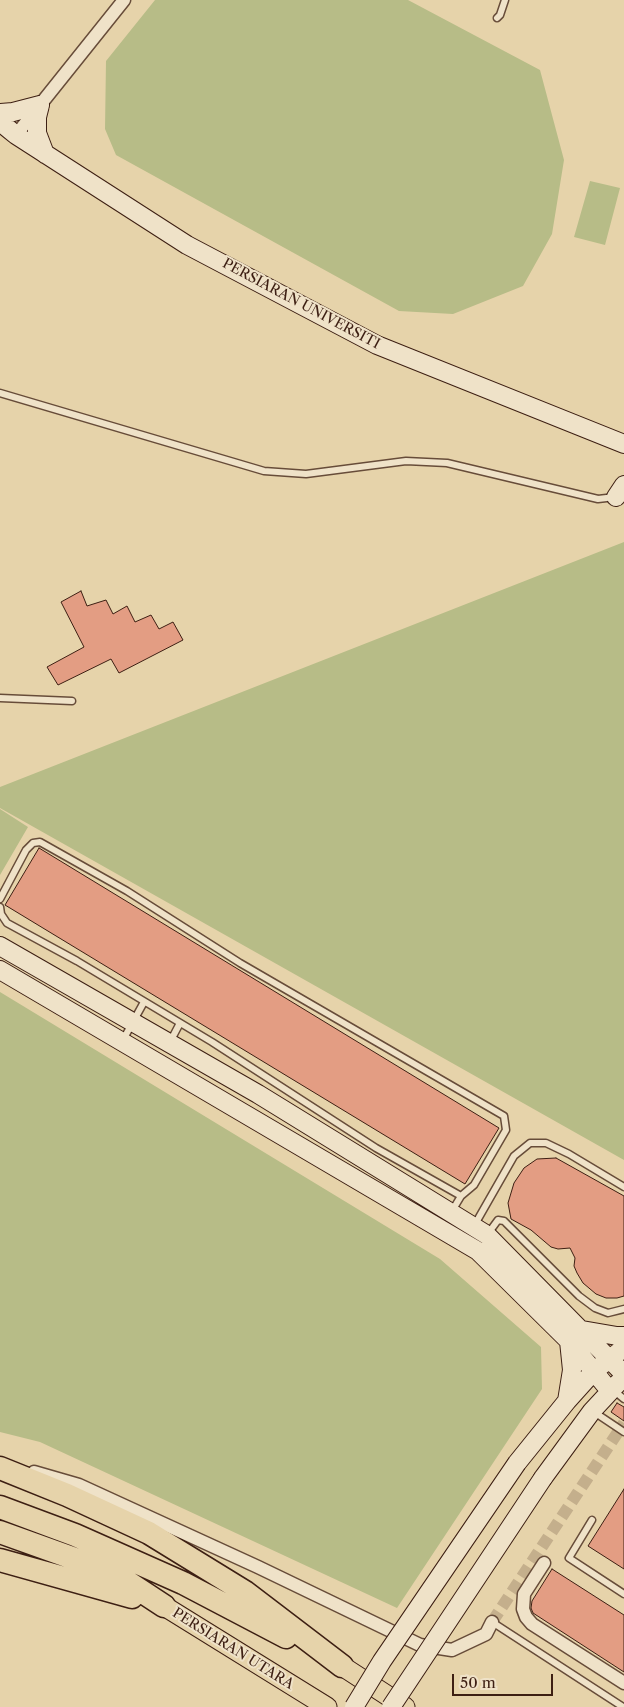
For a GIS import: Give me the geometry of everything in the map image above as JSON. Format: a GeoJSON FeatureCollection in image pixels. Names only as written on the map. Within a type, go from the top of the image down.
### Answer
{"type":"FeatureCollection","features":[{"type":"Feature","properties":{"kind":"highway"},"geometry":{"type":"LineString","coordinates":[[2,1469],[67,1495],[149,1533],[244,1592],[342,1666]]}},
{"type":"Feature","properties":{"kind":"highway"},"geometry":{"type":"LineString","coordinates":[[0,1508],[75,1535],[183,1583],[342,1666]]}},
{"type":"Feature","properties":{"kind":"highway"},"geometry":{"type":"LineString","coordinates":[[0,1532],[92,1565],[129,1583],[164,1606]]}},
{"type":"Feature","properties":{"kind":"highway"},"geometry":{"type":"LineString","coordinates":[[0,1560],[164,1606]]}},
{"type":"Feature","properties":{"kind":"main road","name":"PERSIARAN UTARA"},"geometry":{"type":"LineString","coordinates":[[164,1606],[327,1707]]}},
{"type":"Feature","properties":{"kind":"main road"},"geometry":{"type":"LineString","coordinates":[[342,1666],[405,1707]]}},
{"type":"Feature","properties":{"kind":"street"},"geometry":{"type":"LineString","coordinates":[[16,135],[124,0]]}},
{"type":"Feature","properties":{"kind":"street"},"geometry":{"type":"LineString","coordinates":[[0,112],[13,112],[40,105]]}},
{"type":"Feature","properties":{"kind":"street"},"geometry":{"type":"LineString","coordinates":[[40,105],[37,117],[38,133],[45,154]]}},
{"type":"Feature","properties":{"kind":"street","name":"PERSIARAN UNIVERSITI"},"geometry":{"type":"LineString","coordinates":[[0,122],[16,135],[187,245],[377,345],[624,445]]}},
{"type":"Feature","properties":{"kind":"street"},"geometry":{"type":"LineString","coordinates":[[0,946],[258,1094],[481,1231],[576,1335],[594,1372],[619,1386]]}},
{"type":"Feature","properties":{"kind":"street"},"geometry":{"type":"LineString","coordinates":[[0,970],[472,1247],[576,1335],[617,1353]]}},
{"type":"Feature","properties":{"kind":"street"},"geometry":{"type":"LineString","coordinates":[[576,1335],[624,1336]]}},
{"type":"Feature","properties":{"kind":"street"},"geometry":{"type":"LineString","coordinates":[[567,1401],[576,1335]]}},
{"type":"Feature","properties":{"kind":"street"},"geometry":{"type":"LineString","coordinates":[[354,1707],[382,1660],[517,1463],[567,1401],[594,1372],[617,1353]]}},
{"type":"Feature","properties":{"kind":"street"},"geometry":{"type":"LineString","coordinates":[[617,1353],[619,1386]]}},
{"type":"Feature","properties":{"kind":"street"},"geometry":{"type":"LineString","coordinates":[[391,1707],[543,1478],[592,1411],[619,1386]]}},
{"type":"Feature","properties":{"kind":"street"},"geometry":{"type":"LineString","coordinates":[[2,1469],[37,1472],[79,1485],[258,1566],[420,1645],[452,1650],[486,1634],[492,1622]]}},
{"type":"Feature","properties":{"kind":"street"},"geometry":{"type":"LineString","coordinates":[[544,1563],[524,1594],[523,1609],[526,1618],[532,1624],[624,1684]]}},
{"type":"Feature","properties":{"kind":"lane"},"geometry":{"type":"LineString","coordinates":[[497,18],[500,15],[505,0]]}},
{"type":"Feature","properties":{"kind":"lane"},"geometry":{"type":"LineString","coordinates":[[0,393],[264,471],[306,474],[406,461],[447,463],[598,499],[621,492]]}},
{"type":"Feature","properties":{"kind":"lane"},"geometry":{"type":"LineString","coordinates":[[0,698],[72,701]]}},
{"type":"Feature","properties":{"kind":"lane"},"geometry":{"type":"LineString","coordinates":[[0,899],[26,850],[33,843],[40,842],[127,891],[240,963],[504,1116],[506,1130],[474,1185],[461,1196],[451,1213]]}},
{"type":"Feature","properties":{"kind":"lane"},"geometry":{"type":"LineString","coordinates":[[0,907],[1,914],[7,922],[180,1023],[376,1148],[461,1196]]}},
{"type":"Feature","properties":{"kind":"lane"},"geometry":{"type":"LineString","coordinates":[[122,1042],[144,1002]]}},
{"type":"Feature","properties":{"kind":"lane"},"geometry":{"type":"LineString","coordinates":[[169,1043],[180,1023]]}},
{"type":"Feature","properties":{"kind":"lane"},"geometry":{"type":"LineString","coordinates":[[472,1247],[514,1156],[530,1143],[546,1143],[569,1154],[624,1187]]}},
{"type":"Feature","properties":{"kind":"lane"},"geometry":{"type":"LineString","coordinates":[[472,1247],[481,1231],[498,1220],[504,1221],[579,1296],[595,1308],[608,1313],[624,1309]]}},
{"type":"Feature","properties":{"kind":"lane"},"geometry":{"type":"LineString","coordinates":[[592,1411],[624,1432]]}},
{"type":"Feature","properties":{"kind":"lane"},"geometry":{"type":"LineString","coordinates":[[592,1520],[569,1558],[624,1594]]}},
{"type":"Feature","properties":{"kind":"lane"},"geometry":{"type":"LineString","coordinates":[[492,1622],[623,1707]]}},
{"type":"Feature","properties":{"kind":"green space"},"geometry":{"type":"Polygon","coordinates":[[[155,0],[408,0],[540,70],[564,160],[552,234],[523,286],[453,314],[399,311],[116,155],[105,129],[106,61],[155,0]]]}},
{"type":"Feature","properties":{"kind":"green space"},"geometry":{"type":"Polygon","coordinates":[[[590,181],[620,188],[605,245],[574,237],[590,181]]]}},
{"type":"Feature","properties":{"kind":"green space"},"geometry":{"type":"Polygon","coordinates":[[[624,542],[624,1160],[0,808],[0,787],[624,542]]]}},
{"type":"Feature","properties":{"kind":"green space"},"geometry":{"type":"Polygon","coordinates":[[[0,809],[28,827],[0,875],[0,809]]]}},
{"type":"Feature","properties":{"kind":"green space"},"geometry":{"type":"Polygon","coordinates":[[[0,992],[440,1259],[541,1347],[542,1389],[397,1608],[40,1442],[0,1432],[0,992]]]}},
{"type":"Feature","properties":{"kind":"building"},"geometry":{"type":"Polygon","coordinates":[[[81,591],[87,606],[106,600],[113,614],[127,606],[135,622],[151,615],[159,629],[173,622],[183,640],[119,673],[111,659],[58,685],[47,667],[84,647],[61,602],[81,591]]]}},
{"type":"Feature","properties":{"kind":"building"},"geometry":{"type":"Polygon","coordinates":[[[39,848],[499,1128],[465,1184],[5,905],[39,848]]]}},
{"type":"Feature","properties":{"kind":"building"},"geometry":{"type":"Polygon","coordinates":[[[556,1158],[624,1196],[624,1296],[606,1298],[596,1294],[583,1283],[577,1273],[574,1266],[575,1258],[570,1248],[558,1249],[551,1247],[531,1230],[511,1219],[508,1203],[514,1183],[524,1168],[537,1159],[556,1158]]]}},
{"type":"Feature","properties":{"kind":"building"},"geometry":{"type":"Polygon","coordinates":[[[617,1403],[624,1407],[624,1421],[611,1412],[617,1403]]]}},
{"type":"Feature","properties":{"kind":"building"},"geometry":{"type":"Polygon","coordinates":[[[624,1489],[624,1569],[588,1546],[624,1489]]]}},
{"type":"Feature","properties":{"kind":"building"},"geometry":{"type":"Polygon","coordinates":[[[552,1569],[624,1615],[624,1672],[533,1613],[531,1608],[532,1601],[552,1569]]]}},
{"type":"Feature","properties":{"kind":"tunnel"},"geometry":{"type":"LineString","coordinates":[[492,1622],[624,1423]]}}]}
